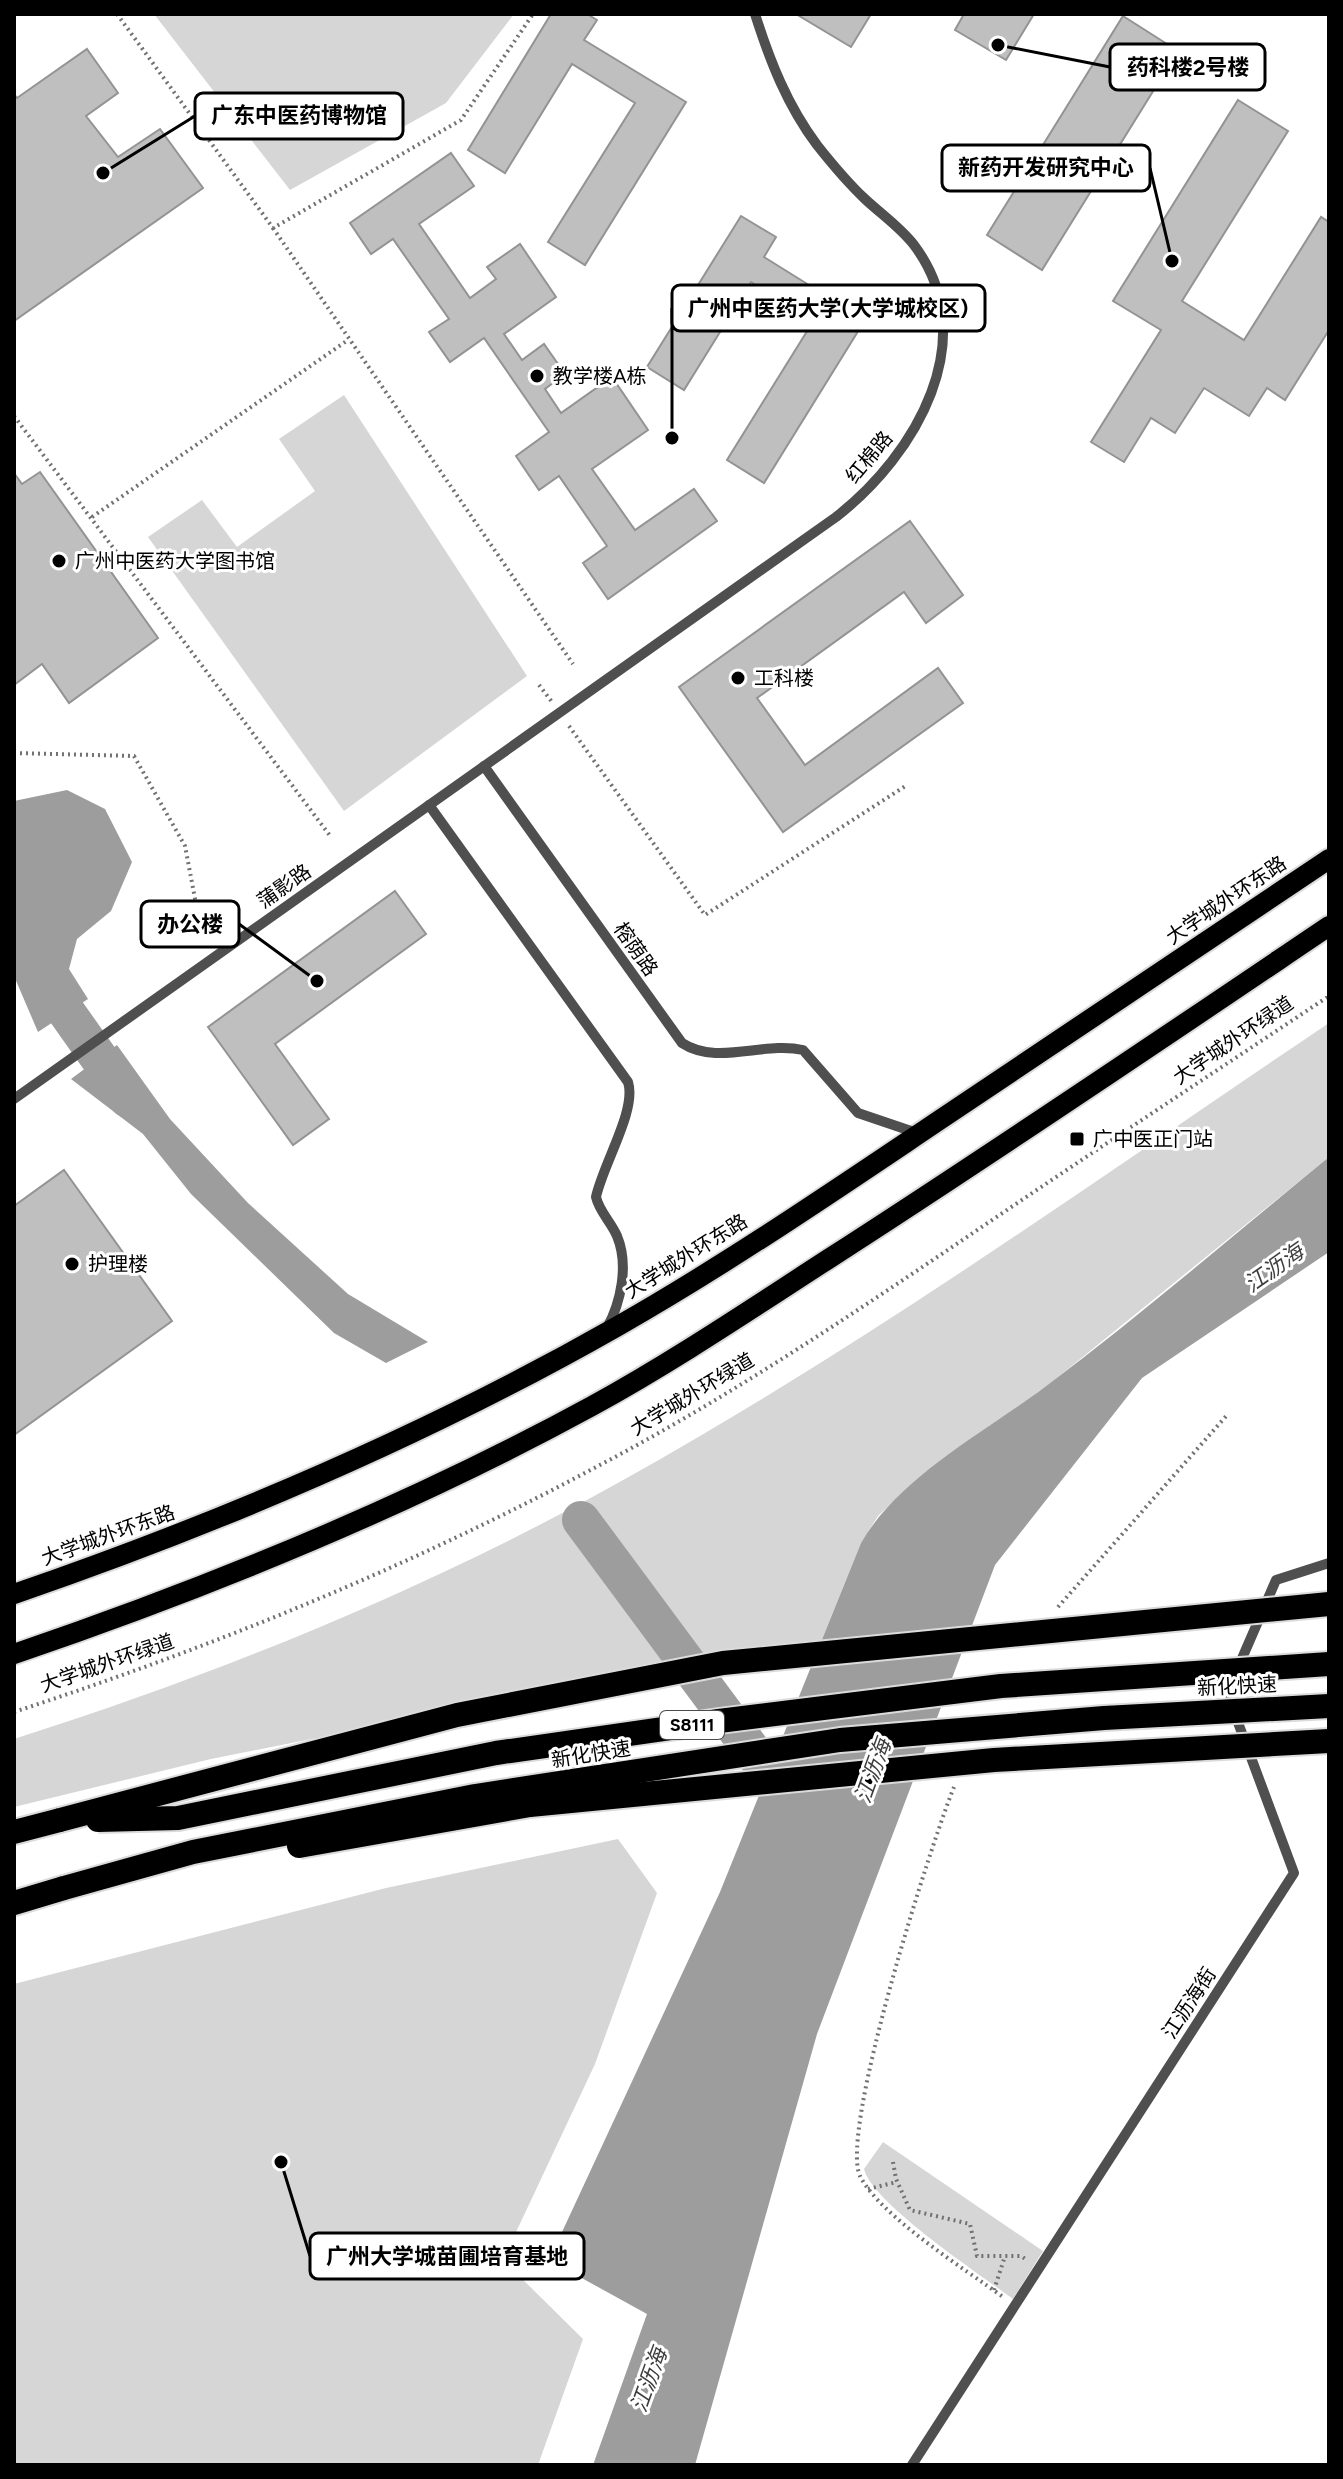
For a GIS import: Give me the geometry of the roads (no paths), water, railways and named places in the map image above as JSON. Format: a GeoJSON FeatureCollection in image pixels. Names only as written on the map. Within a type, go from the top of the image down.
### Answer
{"type":"FeatureCollection","features":[{"type":"Feature","properties":{"kind":"highway"},"geometry":{"type":"LineString","coordinates":[[60,1820],[457,1715],[723,1663],[1329,1604]]}},
{"type":"Feature","properties":{"kind":"highway","name":"新化快速"},"geometry":{"type":"LineString","coordinates":[[14,1832],[60,1820],[178,1818],[496,1753],[1001,1686],[1329,1664]]}},
{"type":"Feature","properties":{"kind":"highway","name":"新化快速"},"geometry":{"type":"LineString","coordinates":[[14,1903],[193,1852],[432,1804],[840,1740],[1104,1718],[1329,1706]]}},
{"type":"Feature","properties":{"kind":"highway"},"geometry":{"type":"LineString","coordinates":[[64,1888],[530,1805],[994,1760],[1329,1741]]}},
{"type":"Feature","properties":{"kind":"main road","name":"大学城外环东路"},"geometry":{"type":"LineString","coordinates":[[14,1594],[154,1544],[320,1476],[429,1427],[604,1334],[704,1275],[1329,859]]}},
{"type":"Feature","properties":{"kind":"main road"},"geometry":{"type":"LineString","coordinates":[[14,1654],[215,1581],[433,1488],[554,1426],[693,1348],[913,1205],[1329,926]]}},
{"type":"Feature","properties":{"kind":"lane","name":"红棉路"},"geometry":{"type":"LineString","coordinates":[[457,786],[853,504],[875,482],[910,436],[940,371],[943,320],[929,268],[906,235],[851,186],[807,130],[776,76],[755,14]]}},
{"type":"Feature","properties":{"kind":"lane","name":"榕荫路"},"geometry":{"type":"LineString","coordinates":[[484,766],[682,1043],[706,1052],[777,1047],[803,1050],[858,1113],[919,1134]]}},
{"type":"Feature","properties":{"kind":"lane","name":"蒲影路"},"geometry":{"type":"LineString","coordinates":[[14,1099],[457,786]]}},
{"type":"Feature","properties":{"kind":"lane"},"geometry":{"type":"LineString","coordinates":[[429,805],[628,1082],[628,1115],[609,1152],[596,1197],[618,1237],[623,1264],[618,1298],[604,1334]]}},
{"type":"Feature","properties":{"kind":"lane","name":"江沥海街"},"geometry":{"type":"LineString","coordinates":[[912,2465],[1294,1873],[1227,1693],[1276,1580],[1329,1563]]}},
{"type":"Feature","properties":{"kind":"water"},"geometry":{"type":"Polygon","coordinates":[[[67,790],[105,809],[132,862],[111,911],[77,939],[69,969],[88,999],[38,1032],[14,976],[14,801],[67,790]]]}},
{"type":"Feature","properties":{"kind":"water"},"geometry":{"type":"Polygon","coordinates":[[[117,1045],[170,1119],[248,1203],[348,1294],[428,1342],[386,1363],[334,1333],[191,1194],[143,1134],[71,1079],[117,1045]]]}},
{"type":"Feature","properties":{"kind":"water","name":"江沥海"},"geometry":{"type":"Polygon","coordinates":[[[1329,1157],[1329,1252],[1142,1378],[995,1565],[817,2034],[695,2465],[593,2465],[647,2314],[549,2260],[720,1892],[861,1543],[877,1519],[920,1477],[1081,1359],[1329,1157]]]}},
{"type":"Feature","properties":{"kind":"waterway"},"geometry":{"type":"LineString","coordinates":[[14,938],[128,1099]]}},
{"type":"Feature","properties":{"kind":"waterway"},"geometry":{"type":"LineString","coordinates":[[581,1520],[796,1810]]}},
{"type":"Feature","properties":{"kind":"place","name":"药科楼2号楼"},"geometry":{"type":"Point","coordinates":[998,45]}},
{"type":"Feature","properties":{"kind":"place","name":"广东中医药博物馆"},"geometry":{"type":"Point","coordinates":[103,173]}},
{"type":"Feature","properties":{"kind":"place","name":"新药开发研究中心"},"geometry":{"type":"Point","coordinates":[1172,261]}},
{"type":"Feature","properties":{"kind":"place","name":"教学楼A栋"},"geometry":{"type":"Point","coordinates":[537,376]}},
{"type":"Feature","properties":{"kind":"place","name":"广州中医药大学(大学城校区)"},"geometry":{"type":"Point","coordinates":[672,438]}},
{"type":"Feature","properties":{"kind":"place","name":"广州中医药大学图书馆"},"geometry":{"type":"Point","coordinates":[59,561]}},
{"type":"Feature","properties":{"kind":"place","name":"工科楼"},"geometry":{"type":"Point","coordinates":[738,678]}},
{"type":"Feature","properties":{"kind":"place","name":"办公楼"},"geometry":{"type":"Point","coordinates":[317,981]}},
{"type":"Feature","properties":{"kind":"place","name":"广中医正门站"},"geometry":{"type":"Point","coordinates":[1077,1139]}},
{"type":"Feature","properties":{"kind":"place","name":"护理楼"},"geometry":{"type":"Point","coordinates":[72,1264]}},
{"type":"Feature","properties":{"kind":"place","name":"广州大学城苗圃培育基地"},"geometry":{"type":"Point","coordinates":[281,2162]}}]}
